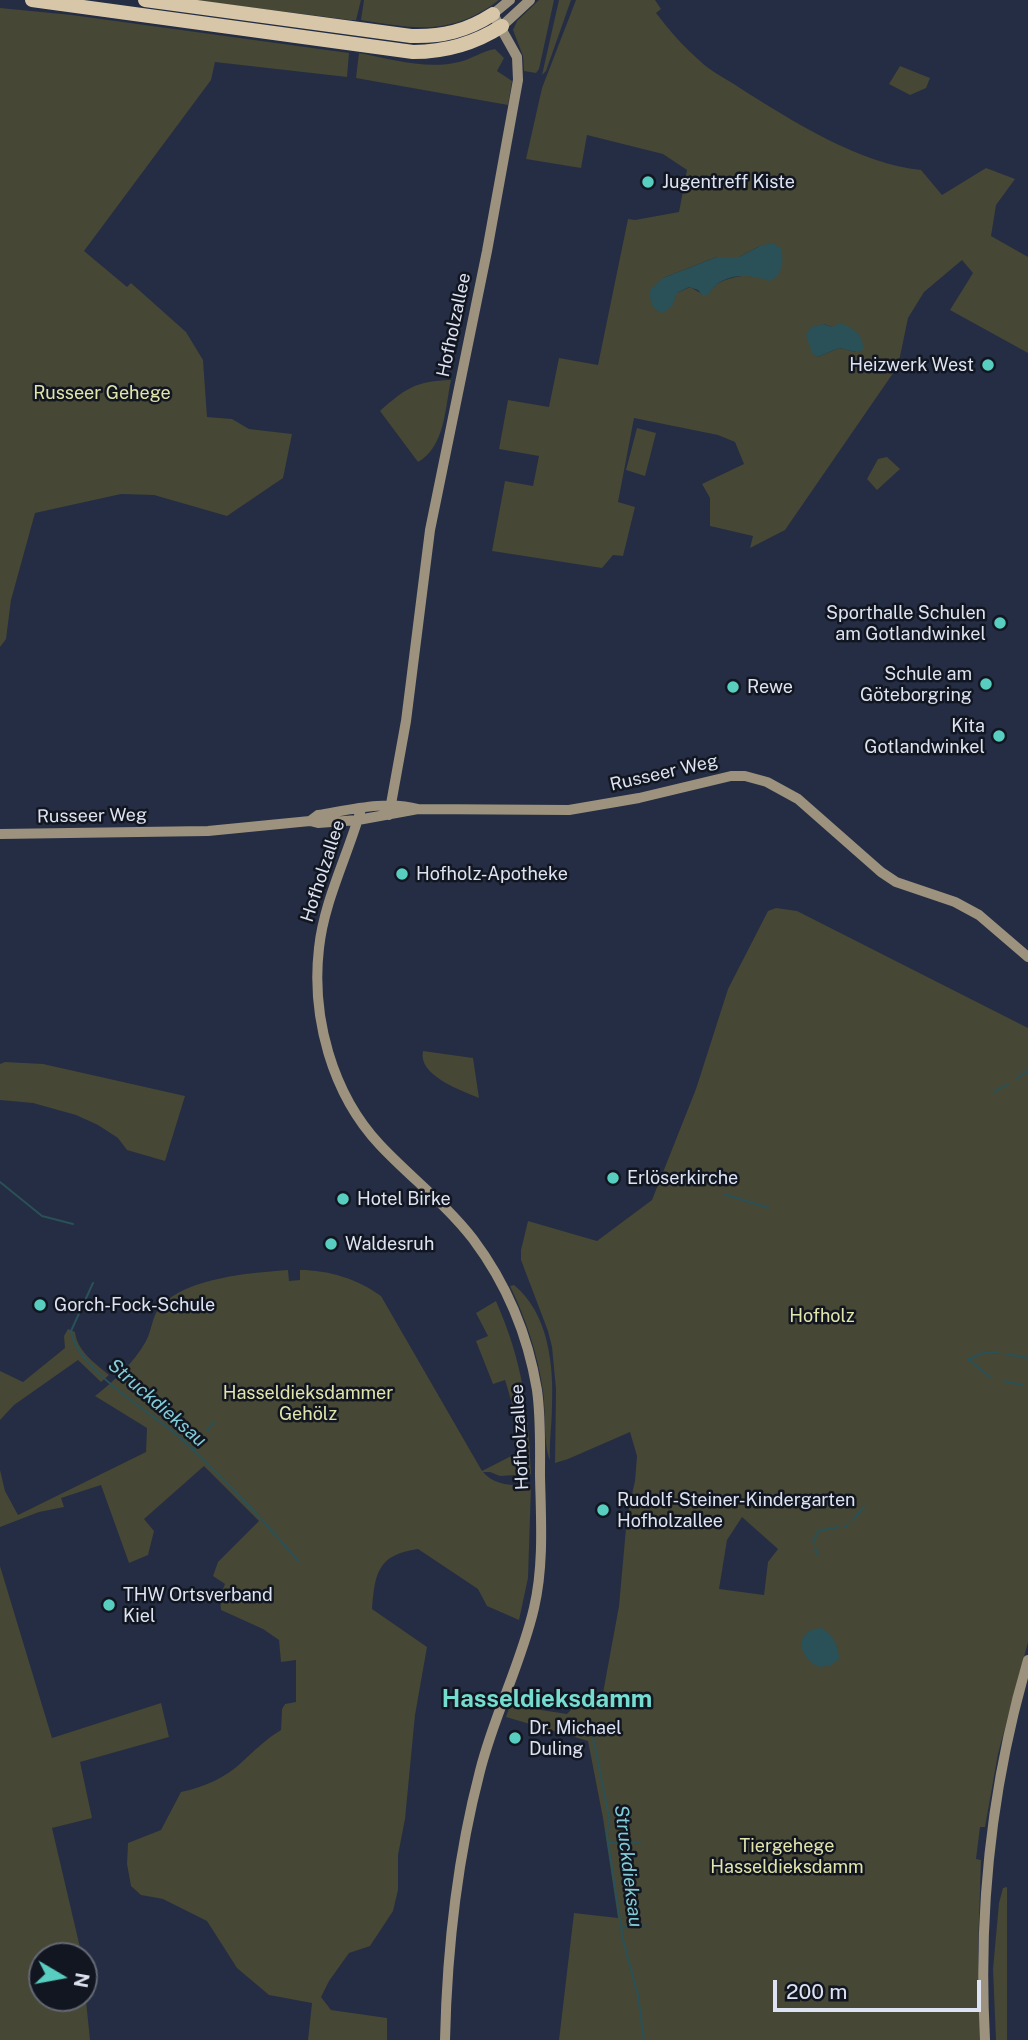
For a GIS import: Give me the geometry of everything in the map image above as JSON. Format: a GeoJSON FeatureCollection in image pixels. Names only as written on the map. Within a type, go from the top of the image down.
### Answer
{"type":"FeatureCollection","features":[{"type":"Feature","properties":{"kind":"highway"},"geometry":{"type":"LineString","coordinates":[[32,0],[413,52],[466,45],[498,20]]}},
{"type":"Feature","properties":{"kind":"highway"},"geometry":{"type":"LineString","coordinates":[[145,0],[411,36],[437,36],[498,20]]}},
{"type":"Feature","properties":{"kind":"street"},"geometry":{"type":"LineString","coordinates":[[498,20],[510,0]]}},
{"type":"Feature","properties":{"kind":"street"},"geometry":{"type":"LineString","coordinates":[[498,20],[530,0]]}},
{"type":"Feature","properties":{"kind":"street","name":"Hofholzallee"},"geometry":{"type":"LineString","coordinates":[[390,810],[406,722],[430,530],[487,251],[518,80],[517,57],[498,20]]}},
{"type":"Feature","properties":{"kind":"street","name":"Russeer Weg"},"geometry":{"type":"LineString","coordinates":[[0,834],[96,835],[208,831],[310,821],[317,823],[390,810],[569,810],[639,798],[723,776],[745,776],[776,786],[798,799],[881,872],[897,882],[955,902],[979,915],[1028,957]]}},
{"type":"Feature","properties":{"kind":"street","name":"Hofholzallee"},"geometry":{"type":"LineString","coordinates":[[360,814],[326,914],[320,941],[318,992],[328,1053],[349,1101],[366,1127],[447,1209],[487,1260],[514,1310],[522,1331],[539,1407],[542,1518],[541,1560],[536,1595],[522,1646],[494,1722],[473,1800],[450,1937],[445,2040]]}},
{"type":"Feature","properties":{"kind":"street"},"geometry":{"type":"LineString","coordinates":[[985,2040],[983,1973],[989,1842],[1001,1769],[1028,1660]]}},
{"type":"Feature","properties":{"kind":"green space"},"geometry":{"type":"Polygon","coordinates":[[[192,0],[361,0],[356,20],[350,20],[192,0]]]}},
{"type":"Feature","properties":{"kind":"green space"},"geometry":{"type":"Polygon","coordinates":[[[364,0],[499,0],[465,20],[449,25],[417,27],[361,20],[364,0]]]}},
{"type":"Feature","properties":{"kind":"green space"},"geometry":{"type":"Polygon","coordinates":[[[539,0],[554,0],[536,73],[524,71],[523,56],[513,30],[517,21],[539,0]]]}},
{"type":"Feature","properties":{"kind":"green space"},"geometry":{"type":"Polygon","coordinates":[[[559,0],[571,0],[546,71],[542,75],[559,0]]]}},
{"type":"Feature","properties":{"kind":"green space"},"geometry":{"type":"Polygon","coordinates":[[[576,0],[655,0],[661,9],[656,13],[704,65],[781,114],[827,139],[875,160],[921,170],[942,195],[986,168],[1015,179],[996,205],[991,236],[1028,257],[1028,353],[950,310],[973,273],[962,260],[924,292],[908,318],[898,366],[785,530],[750,548],[753,536],[710,526],[710,498],[702,484],[744,464],[735,442],[718,435],[634,418],[618,502],[635,507],[623,556],[613,555],[602,568],[492,551],[505,481],[533,486],[539,456],[499,449],[508,400],[549,407],[559,358],[598,365],[628,219],[679,212],[687,170],[663,154],[587,135],[581,168],[526,159],[542,88],[576,0]],[[760,246],[739,257],[717,257],[663,278],[677,293],[690,287],[706,296],[721,282],[752,274],[760,246]],[[823,324],[812,352],[818,357],[839,348],[856,352],[832,327],[823,324]]]}},
{"type":"Feature","properties":{"kind":"green space","name":"Russeer Gehege"},"geometry":{"type":"Polygon","coordinates":[[[0,8],[72,15],[349,53],[347,77],[215,62],[211,80],[84,251],[127,287],[131,283],[186,332],[203,360],[207,417],[232,419],[249,429],[292,434],[283,478],[227,516],[154,495],[121,494],[35,513],[11,600],[6,639],[0,647],[0,8]]]}},
{"type":"Feature","properties":{"kind":"green space"},"geometry":{"type":"Polygon","coordinates":[[[495,49],[504,58],[497,71],[512,81],[508,105],[356,78],[359,53],[434,65],[459,62],[495,49]]]}},
{"type":"Feature","properties":{"kind":"green space"},"geometry":{"type":"Polygon","coordinates":[[[900,66],[930,78],[926,88],[910,95],[889,84],[900,66]]]}},
{"type":"Feature","properties":{"kind":"green space"},"geometry":{"type":"Polygon","coordinates":[[[451,380],[439,437],[434,447],[418,462],[380,411],[412,387],[451,380]]]}},
{"type":"Feature","properties":{"kind":"green space"},"geometry":{"type":"Polygon","coordinates":[[[637,428],[656,433],[645,476],[626,470],[637,428]]]}},
{"type":"Feature","properties":{"kind":"green space"},"geometry":{"type":"Polygon","coordinates":[[[887,457],[900,469],[877,490],[867,479],[878,459],[887,457]]]}},
{"type":"Feature","properties":{"kind":"green space"},"geometry":{"type":"Polygon","coordinates":[[[776,908],[797,911],[1028,1028],[1028,1642],[998,1754],[985,1827],[980,1827],[976,1859],[981,1860],[978,1951],[981,2040],[559,2040],[574,1913],[618,1918],[603,1818],[588,1741],[506,1717],[514,1694],[533,1700],[541,1710],[567,1714],[582,1698],[601,1704],[619,1606],[627,1517],[637,1456],[630,1432],[555,1463],[556,1389],[552,1347],[521,1260],[521,1250],[528,1221],[597,1241],[652,1200],[696,1089],[728,989],[768,911],[776,908]],[[742,1517],[727,1540],[719,1589],[764,1595],[768,1562],[778,1549],[742,1517]]]}},
{"type":"Feature","properties":{"kind":"green space"},"geometry":{"type":"Polygon","coordinates":[[[423,1051],[473,1058],[479,1098],[434,1075],[423,1060],[423,1051]]]}},
{"type":"Feature","properties":{"kind":"green space"},"geometry":{"type":"Polygon","coordinates":[[[0,1064],[43,1064],[185,1096],[165,1161],[127,1150],[118,1138],[76,1115],[33,1103],[0,1100],[0,1064]]]}},
{"type":"Feature","properties":{"kind":"green space","name":"Hasseldieksdammer Gehölz"},"geometry":{"type":"Polygon","coordinates":[[[288,1270],[289,1281],[300,1280],[300,1270],[321,1272],[353,1280],[381,1296],[482,1471],[517,1453],[517,1434],[505,1380],[493,1384],[476,1341],[488,1336],[476,1313],[496,1301],[518,1365],[526,1406],[531,1474],[500,1476],[483,1472],[499,1482],[531,1486],[528,1578],[519,1620],[487,1606],[478,1589],[418,1549],[394,1556],[381,1567],[377,1575],[372,1609],[427,1647],[415,1715],[405,1819],[398,1855],[398,1890],[393,1911],[370,1946],[349,1953],[321,1997],[331,2010],[387,2018],[387,2040],[308,2040],[312,2003],[269,1995],[237,1968],[207,1921],[163,1899],[141,1895],[131,1886],[127,1864],[128,1843],[161,1830],[181,1792],[206,1785],[229,1773],[281,1730],[282,1709],[285,1704],[296,1702],[296,1660],[281,1662],[279,1640],[263,1629],[221,1610],[220,1597],[225,1584],[213,1576],[218,1562],[259,1521],[204,1466],[144,1519],[154,1531],[148,1555],[129,1563],[101,1485],[61,1498],[64,1507],[39,1512],[0,1527],[0,1470],[5,1491],[18,1515],[146,1452],[147,1428],[95,1396],[136,1357],[146,1341],[155,1315],[171,1297],[220,1278],[288,1270]]]}},
{"type":"Feature","properties":{"kind":"green space"},"geometry":{"type":"Polygon","coordinates":[[[514,1285],[535,1310],[547,1340],[552,1373],[550,1460],[546,1445],[541,1378],[531,1337],[510,1286],[514,1285]]]}},
{"type":"Feature","properties":{"kind":"green space"},"geometry":{"type":"Polygon","coordinates":[[[68,1329],[75,1332],[79,1345],[109,1375],[101,1382],[78,1360],[14,1405],[0,1420],[0,1371],[23,1382],[65,1348],[64,1336],[68,1329]]]}},
{"type":"Feature","properties":{"kind":"green space"},"geometry":{"type":"Polygon","coordinates":[[[0,1566],[52,1738],[161,1703],[169,1737],[80,1762],[92,1818],[52,1828],[79,1942],[28,1942],[28,2012],[87,2012],[90,2040],[0,2040],[0,1566]]]}},
{"type":"Feature","properties":{"kind":"green space"},"geometry":{"type":"Polygon","coordinates":[[[1007,1887],[1007,2040],[996,2040],[993,1969],[999,1903],[1003,1888],[1007,1887]]]}},
{"type":"Feature","properties":{"kind":"shaded area"},"geometry":{"type":"Polygon","coordinates":[[[772,243],[781,248],[782,262],[778,275],[771,281],[735,276],[720,282],[707,296],[689,287],[677,293],[672,306],[663,313],[652,305],[650,290],[663,278],[717,257],[739,257],[772,243]]]}},
{"type":"Feature","properties":{"kind":"shaded area"},"geometry":{"type":"Polygon","coordinates":[[[840,323],[857,332],[862,340],[863,350],[856,352],[839,348],[818,357],[812,353],[806,335],[811,327],[823,324],[832,327],[840,323]]]}},
{"type":"Feature","properties":{"kind":"shaded area"},"geometry":{"type":"Polygon","coordinates":[[[821,1628],[834,1640],[839,1659],[831,1665],[820,1667],[803,1652],[802,1639],[812,1630],[821,1628]]]}},
{"type":"Feature","properties":{"kind":"waterway"},"geometry":{"type":"LineString","coordinates":[[1016,1079],[1027,1071]]}},
{"type":"Feature","properties":{"kind":"waterway"},"geometry":{"type":"LineString","coordinates":[[994,1092],[1008,1084]]}},
{"type":"Feature","properties":{"kind":"waterway","name":"Struckdieksau"},"geometry":{"type":"LineString","coordinates":[[0,1182],[42,1216],[73,1224]]}},
{"type":"Feature","properties":{"kind":"waterway"},"geometry":{"type":"LineString","coordinates":[[724,1194],[769,1208]]}},
{"type":"Feature","properties":{"kind":"waterway","name":"Struckdieksau"},"geometry":{"type":"LineString","coordinates":[[93,1283],[71,1331],[76,1346],[87,1361],[119,1391],[184,1441],[271,1529],[298,1561]]}},
{"type":"Feature","properties":{"kind":"waterway"},"geometry":{"type":"LineString","coordinates":[[990,1377],[968,1359],[984,1353],[998,1352]]}},
{"type":"Feature","properties":{"kind":"waterway"},"geometry":{"type":"LineString","coordinates":[[1006,1354],[1028,1358]]}},
{"type":"Feature","properties":{"kind":"waterway"},"geometry":{"type":"LineString","coordinates":[[1004,1381],[1022,1385]]}},
{"type":"Feature","properties":{"kind":"waterway"},"geometry":{"type":"LineString","coordinates":[[207,1431],[214,1422]]}},
{"type":"Feature","properties":{"kind":"waterway"},"geometry":{"type":"LineString","coordinates":[[193,1450],[203,1437]]}},
{"type":"Feature","properties":{"kind":"waterway"},"geometry":{"type":"LineString","coordinates":[[852,1521],[864,1507]]}},
{"type":"Feature","properties":{"kind":"waterway"},"geometry":{"type":"LineString","coordinates":[[844,1527],[848,1525]]}},
{"type":"Feature","properties":{"kind":"waterway"},"geometry":{"type":"LineString","coordinates":[[813,1543],[818,1531],[839,1527]]}},
{"type":"Feature","properties":{"kind":"waterway"},"geometry":{"type":"LineString","coordinates":[[815,1548],[818,1555]]}},
{"type":"Feature","properties":{"kind":"waterway","name":"Struckdieksau"},"geometry":{"type":"LineString","coordinates":[[593,1737],[609,1817],[607,1835],[623,1940],[638,1995],[644,2040]]}},
{"type":"Feature","properties":{"kind":"waterway"},"geometry":{"type":"LineString","coordinates":[[609,1843],[640,1842]]}},
{"type":"Feature","properties":{"kind":"waterway"},"geometry":{"type":"LineString","coordinates":[[622,1926],[644,1927]]}},
{"type":"Feature","properties":{"kind":"place","name":"Jugentreff Kiste"},"geometry":{"type":"Point","coordinates":[648,182]}},
{"type":"Feature","properties":{"kind":"place","name":"Heizwerk West"},"geometry":{"type":"Point","coordinates":[988,365]}},
{"type":"Feature","properties":{"kind":"place","name":"Sporthalle Schulen am Gotlandwinkel"},"geometry":{"type":"Point","coordinates":[1000,623]}},
{"type":"Feature","properties":{"kind":"place","name":"Schule am Göteborgring"},"geometry":{"type":"Point","coordinates":[986,684]}},
{"type":"Feature","properties":{"kind":"place","name":"Rewe"},"geometry":{"type":"Point","coordinates":[733,687]}},
{"type":"Feature","properties":{"kind":"place","name":"Kita Gotlandwinkel"},"geometry":{"type":"Point","coordinates":[999,736]}},
{"type":"Feature","properties":{"kind":"place","name":"Hofholz-Apotheke"},"geometry":{"type":"Point","coordinates":[402,874]}},
{"type":"Feature","properties":{"kind":"place","name":"Erlöserkirche"},"geometry":{"type":"Point","coordinates":[613,1178]}},
{"type":"Feature","properties":{"kind":"place","name":"Hotel Birke"},"geometry":{"type":"Point","coordinates":[343,1199]}},
{"type":"Feature","properties":{"kind":"place","name":"Waldesruh"},"geometry":{"type":"Point","coordinates":[331,1244]}},
{"type":"Feature","properties":{"kind":"place","name":"Gorch-Fock-Schule"},"geometry":{"type":"Point","coordinates":[40,1305]}},
{"type":"Feature","properties":{"kind":"place","name":"Rudolf-Steiner-Kindergarten Hofholzallee"},"geometry":{"type":"Point","coordinates":[603,1510]}},
{"type":"Feature","properties":{"kind":"place","name":"THW Ortsverband Kiel"},"geometry":{"type":"Point","coordinates":[109,1605]}},
{"type":"Feature","properties":{"kind":"place","name":"Dr. Michael Duling"},"geometry":{"type":"Point","coordinates":[515,1738]}},
{"type":"Feature","properties":{"kind":"district","name":"Hasseldieksdamm"},"geometry":{"type":"Point","coordinates":[547,1700]}},
{"type":"Feature","properties":{"kind":"park label","name":"Hofholz"},"geometry":{"type":"Point","coordinates":[822,1316]}},
{"type":"Feature","properties":{"kind":"park label","name":"Tiergehege Hasseldieksdamm"},"geometry":{"type":"Point","coordinates":[787,1856]}}]}
